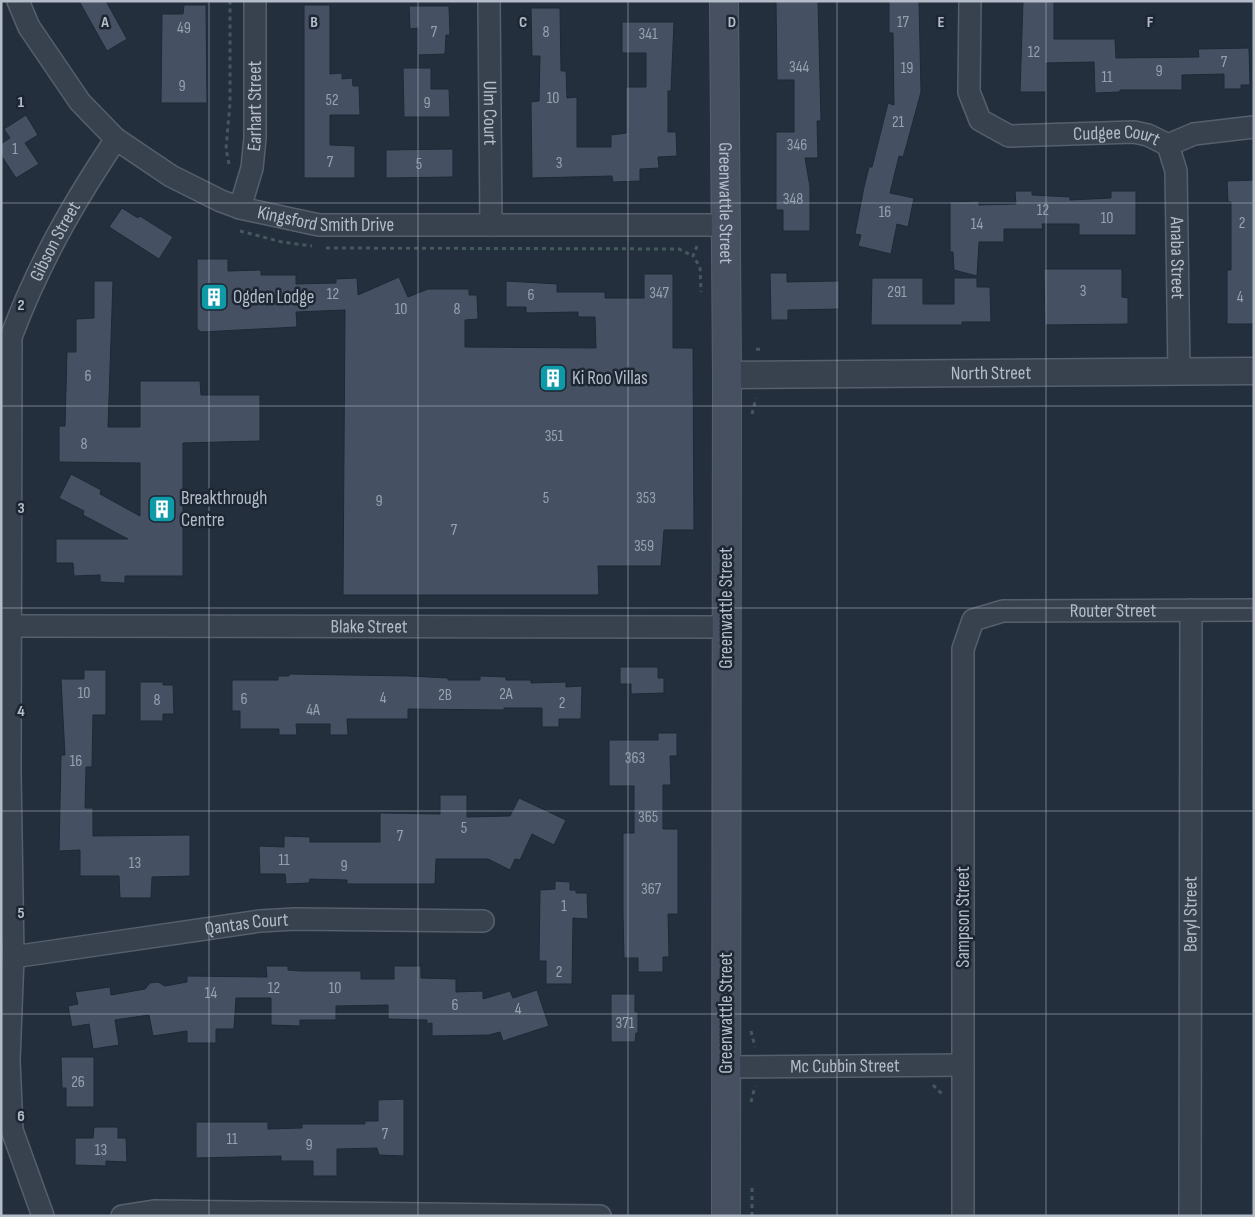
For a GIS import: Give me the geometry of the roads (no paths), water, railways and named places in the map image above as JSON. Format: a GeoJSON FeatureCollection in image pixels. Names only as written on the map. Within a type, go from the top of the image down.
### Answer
{"type":"FeatureCollection","features":[{"type":"Feature","properties":{"kind":"main road","name":"Greenwattle Street"},"geometry":{"type":"LineString","coordinates":[[724,1],[712,225],[727,375],[725,627],[726,1216]]}},
{"type":"Feature","properties":{"kind":"street","name":"Kingsford Smith Drive"},"geometry":{"type":"LineString","coordinates":[[18,1],[29,27],[80,102],[116,139],[171,176],[221,202],[240,208],[319,225],[712,225]]}},
{"type":"Feature","properties":{"kind":"street","name":"Earhart Street"},"geometry":{"type":"LineString","coordinates":[[240,208],[252,168],[255,138],[255,1]]}},
{"type":"Feature","properties":{"kind":"street","name":"Ulm Court"},"geometry":{"type":"LineString","coordinates":[[489,1],[491,225]]}},
{"type":"Feature","properties":{"kind":"street","name":"Cudgee Court"},"geometry":{"type":"LineString","coordinates":[[970,1],[969,92],[980,120],[1010,136],[1134,132],[1148,135],[1168,145],[1194,134],[1254,126]]}},
{"type":"Feature","properties":{"kind":"street","name":"Gibson Street"},"geometry":{"type":"LineString","coordinates":[[43,1216],[12,1130],[9,1060],[13,956],[6,773],[11,626],[6,337],[65,218],[116,139]]}},
{"type":"Feature","properties":{"kind":"street","name":"Anaba Street"},"geometry":{"type":"LineString","coordinates":[[1168,145],[1176,171],[1179,371]]}},
{"type":"Feature","properties":{"kind":"street","name":"North Street"},"geometry":{"type":"LineString","coordinates":[[727,375],[1254,370]]}},
{"type":"Feature","properties":{"kind":"street","name":"Router Street"},"geometry":{"type":"LineString","coordinates":[[973,620],[1003,610],[1254,610]]}},
{"type":"Feature","properties":{"kind":"street","name":"Beryl Street"},"geometry":{"type":"LineString","coordinates":[[1190,1216],[1191,610]]}},
{"type":"Feature","properties":{"kind":"street","name":"Sampson Street"},"geometry":{"type":"LineString","coordinates":[[963,1216],[963,648],[973,620]]}},
{"type":"Feature","properties":{"kind":"street","name":"Blake Street"},"geometry":{"type":"LineString","coordinates":[[11,626],[725,627]]}},
{"type":"Feature","properties":{"kind":"street","name":"Qantas Court"},"geometry":{"type":"LineString","coordinates":[[13,956],[260,921],[295,919],[483,921]]}},
{"type":"Feature","properties":{"kind":"street","name":"Mc Cubbin Street"},"geometry":{"type":"LineString","coordinates":[[726,1067],[963,1065]]}},
{"type":"Feature","properties":{"kind":"street"},"geometry":{"type":"LineString","coordinates":[[122,1216],[154,1211],[600,1216]]}},
{"type":"Feature","properties":{"kind":"place","name":"Ogden Lodge"},"geometry":{"type":"Point","coordinates":[214,297]}},
{"type":"Feature","properties":{"kind":"place","name":"Ki Roo Villas"},"geometry":{"type":"Point","coordinates":[553,378]}},
{"type":"Feature","properties":{"kind":"place","name":"Breakthrough Centre"},"geometry":{"type":"Point","coordinates":[162,509]}}]}
